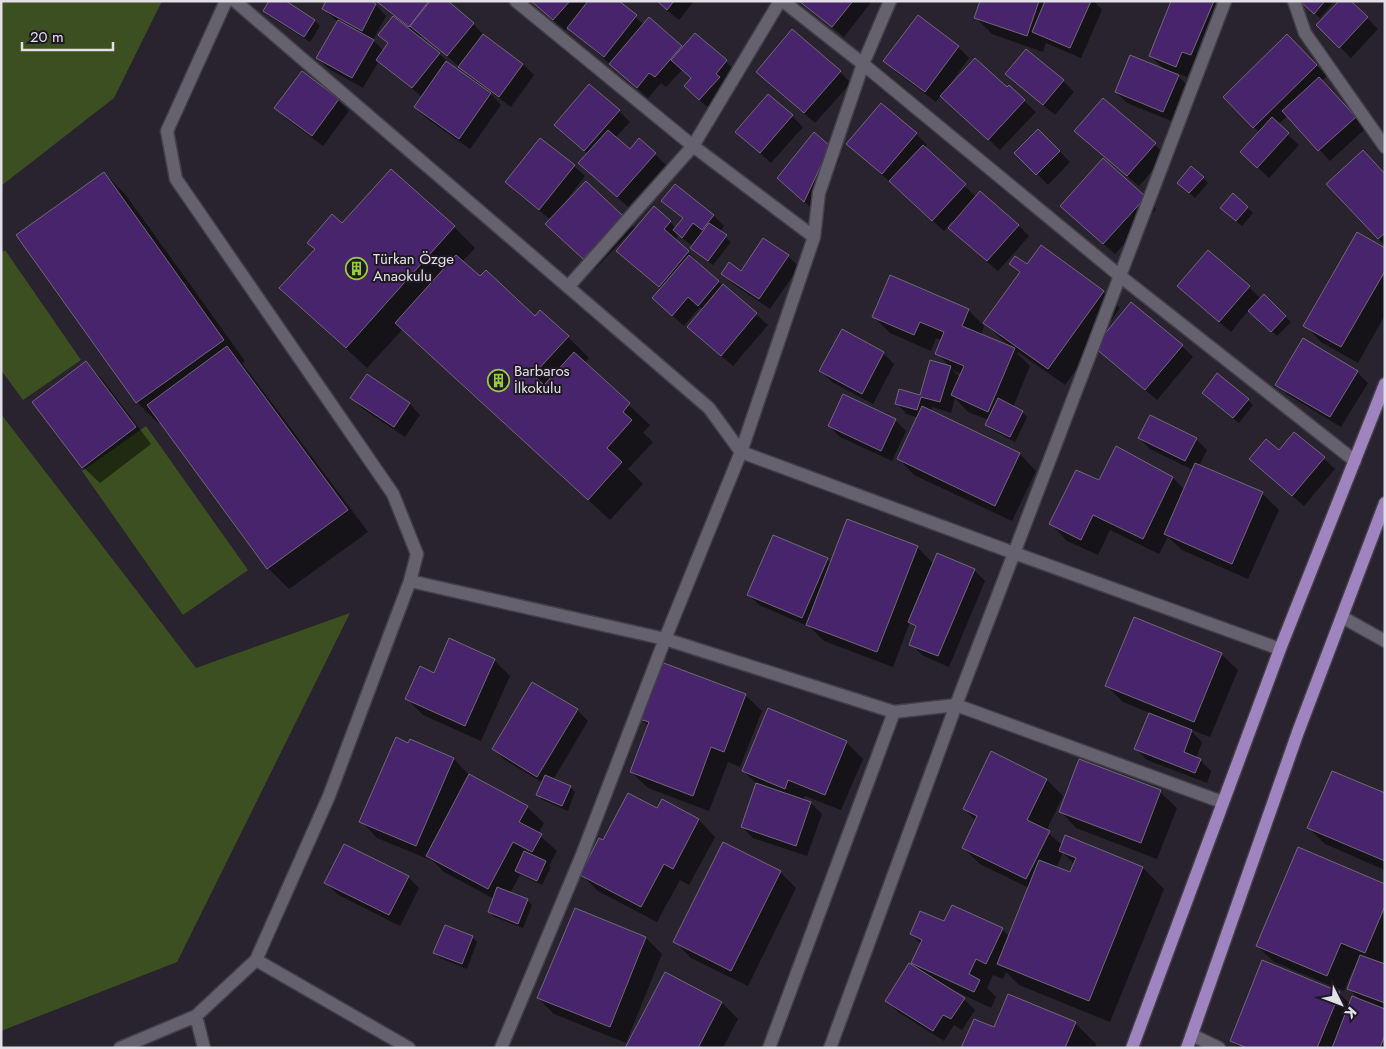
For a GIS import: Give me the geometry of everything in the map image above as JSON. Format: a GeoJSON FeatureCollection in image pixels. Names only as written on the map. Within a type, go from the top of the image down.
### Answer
{"type":"FeatureCollection","features":[{"type":"Feature","properties":{"kind":"main road"},"geometry":{"type":"LineString","coordinates":[[1132,1048],[1280,649],[1385,384]]}},
{"type":"Feature","properties":{"kind":"main road"},"geometry":{"type":"LineString","coordinates":[[1187,1048],[1298,732],[1384,505]]}},
{"type":"Feature","properties":{"kind":"street"},"geometry":{"type":"LineString","coordinates":[[120,1048],[196,1016],[256,960],[329,796],[410,581],[417,554],[393,494],[176,179],[167,131],[226,1]]}},
{"type":"Feature","properties":{"kind":"street"},"geometry":{"type":"LineString","coordinates":[[235,1],[709,408],[741,452],[1280,649]]}},
{"type":"Feature","properties":{"kind":"street"},"geometry":{"type":"LineString","coordinates":[[516,1],[693,146],[814,237]]}},
{"type":"Feature","properties":{"kind":"street"},"geometry":{"type":"LineString","coordinates":[[568,287],[693,146],[782,1],[863,64],[1120,276],[1355,461]]}},
{"type":"Feature","properties":{"kind":"street"},"geometry":{"type":"LineString","coordinates":[[501,1048],[582,855],[665,639],[741,452],[814,237],[819,193],[863,64],[890,1]]}},
{"type":"Feature","properties":{"kind":"street"},"geometry":{"type":"LineString","coordinates":[[830,1048],[956,705],[1225,1]]}},
{"type":"Feature","properties":{"kind":"street"},"geometry":{"type":"LineString","coordinates":[[1294,1],[1305,33],[1385,147]]}},
{"type":"Feature","properties":{"kind":"street"},"geometry":{"type":"LineString","coordinates":[[410,581],[665,639],[894,712],[956,705],[1222,802]]}},
{"type":"Feature","properties":{"kind":"street"},"geometry":{"type":"LineString","coordinates":[[1342,616],[1385,641]]}},
{"type":"Feature","properties":{"kind":"street"},"geometry":{"type":"LineString","coordinates":[[769,1048],[894,712]]}},
{"type":"Feature","properties":{"kind":"street"},"geometry":{"type":"LineString","coordinates":[[256,960],[408,1048]]}},
{"type":"Feature","properties":{"kind":"street"},"geometry":{"type":"LineString","coordinates":[[196,1016],[204,1048]]}},
{"type":"Feature","properties":{"kind":"street"},"geometry":{"type":"LineString","coordinates":[[1192,1035],[1219,1048]]}},
{"type":"Feature","properties":{"kind":"green space"},"geometry":{"type":"Polygon","coordinates":[[[1,1],[162,1],[114,98],[1,186],[1,1]]]}},
{"type":"Feature","properties":{"kind":"green space"},"geometry":{"type":"Polygon","coordinates":[[[5,250],[81,360],[23,400],[1,370],[1,253],[5,250]]]}},
{"type":"Feature","properties":{"kind":"green space"},"geometry":{"type":"Polygon","coordinates":[[[1,414],[196,668],[350,613],[177,962],[1,1031],[1,414]]]}},
{"type":"Feature","properties":{"kind":"green space"},"geometry":{"type":"Polygon","coordinates":[[[146,426],[248,570],[183,615],[82,471],[146,426]]]}},
{"type":"Feature","properties":{"kind":"building"},"geometry":{"type":"Polygon","coordinates":[[[269,1],[286,1],[315,20],[304,37],[263,11],[269,1]]]}},
{"type":"Feature","properties":{"kind":"building"},"geometry":{"type":"Polygon","coordinates":[[[326,1],[371,1],[376,4],[362,31],[322,9],[326,1]]]}},
{"type":"Feature","properties":{"kind":"building"},"geometry":{"type":"Polygon","coordinates":[[[376,1],[429,1],[409,27],[376,1]]]}},
{"type":"Feature","properties":{"kind":"building"},"geometry":{"type":"Polygon","coordinates":[[[430,1],[448,1],[474,23],[447,56],[410,26],[430,1]]]}},
{"type":"Feature","properties":{"kind":"building"},"geometry":{"type":"Polygon","coordinates":[[[531,1],[570,1],[553,20],[531,1]]]}},
{"type":"Feature","properties":{"kind":"building"},"geometry":{"type":"Polygon","coordinates":[[[588,1],[619,1],[637,15],[604,57],[567,28],[588,1]]]}},
{"type":"Feature","properties":{"kind":"building"},"geometry":{"type":"Polygon","coordinates":[[[657,1],[674,1],[667,10],[657,1]]]}},
{"type":"Feature","properties":{"kind":"building"},"geometry":{"type":"Polygon","coordinates":[[[799,1],[853,1],[832,27],[799,1]]]}},
{"type":"Feature","properties":{"kind":"building"},"geometry":{"type":"Polygon","coordinates":[[[980,1],[1039,1],[1027,36],[974,18],[980,1]]]}},
{"type":"Feature","properties":{"kind":"building"},"geometry":{"type":"Polygon","coordinates":[[[1045,1],[1091,1],[1070,48],[1032,32],[1045,1]]]}},
{"type":"Feature","properties":{"kind":"building"},"geometry":{"type":"Polygon","coordinates":[[[1171,1],[1214,1],[1191,55],[1182,52],[1176,67],[1149,56],[1171,1]]]}},
{"type":"Feature","properties":{"kind":"building"},"geometry":{"type":"Polygon","coordinates":[[[1300,1],[1325,1],[1314,14],[1300,1]]]}},
{"type":"Feature","properties":{"kind":"building"},"geometry":{"type":"Polygon","coordinates":[[[1339,1],[1351,1],[1368,17],[1339,48],[1316,25],[1339,1]]]}},
{"type":"Feature","properties":{"kind":"building"},"geometry":{"type":"Polygon","coordinates":[[[918,15],[959,46],[925,92],[883,61],[918,15]]]}},
{"type":"Feature","properties":{"kind":"building"},"geometry":{"type":"Polygon","coordinates":[[[393,16],[440,53],[412,88],[376,60],[388,43],[378,35],[393,16]]]}},
{"type":"Feature","properties":{"kind":"building"},"geometry":{"type":"Polygon","coordinates":[[[649,17],[682,46],[655,77],[649,73],[637,88],[609,64],[649,17]]]}},
{"type":"Feature","properties":{"kind":"building"},"geometry":{"type":"Polygon","coordinates":[[[338,20],[374,40],[352,78],[316,58],[338,20]]]}},
{"type":"Feature","properties":{"kind":"building"},"geometry":{"type":"Polygon","coordinates":[[[792,29],[841,71],[804,113],[756,72],[792,29]]]}},
{"type":"Feature","properties":{"kind":"building"},"geometry":{"type":"Polygon","coordinates":[[[695,33],[727,60],[716,74],[720,77],[699,100],[684,86],[691,78],[671,60],[695,33]]]}},
{"type":"Feature","properties":{"kind":"building"},"geometry":{"type":"Polygon","coordinates":[[[483,34],[523,64],[499,97],[458,67],[483,34]]]}},
{"type":"Feature","properties":{"kind":"building"},"geometry":{"type":"Polygon","coordinates":[[[1287,34],[1317,65],[1253,128],[1223,97],[1287,34]]]}},
{"type":"Feature","properties":{"kind":"building"},"geometry":{"type":"Polygon","coordinates":[[[1026,49],[1064,80],[1043,105],[1005,74],[1026,49]]]}},
{"type":"Feature","properties":{"kind":"building"},"geometry":{"type":"Polygon","coordinates":[[[1130,55],[1179,75],[1163,112],[1115,92],[1130,55]]]}},
{"type":"Feature","properties":{"kind":"building"},"geometry":{"type":"Polygon","coordinates":[[[975,58],[1007,87],[1009,85],[1025,100],[988,140],[940,96],[975,58]]]}},
{"type":"Feature","properties":{"kind":"building"},"geometry":{"type":"Polygon","coordinates":[[[446,61],[491,93],[459,139],[414,107],[446,61]]]}},
{"type":"Feature","properties":{"kind":"building"},"geometry":{"type":"Polygon","coordinates":[[[302,71],[339,99],[312,136],[274,108],[302,71]]]}},
{"type":"Feature","properties":{"kind":"building"},"geometry":{"type":"Polygon","coordinates":[[[1319,77],[1356,117],[1318,151],[1282,111],[1319,77]]]}},
{"type":"Feature","properties":{"kind":"building"},"geometry":{"type":"Polygon","coordinates":[[[589,84],[620,110],[584,151],[554,125],[589,84]]]}},
{"type":"Feature","properties":{"kind":"building"},"geometry":{"type":"Polygon","coordinates":[[[768,94],[793,115],[760,153],[735,132],[768,94]]]}},
{"type":"Feature","properties":{"kind":"building"},"geometry":{"type":"Polygon","coordinates":[[[1103,98],[1156,143],[1127,176],[1074,131],[1103,98]]]}},
{"type":"Feature","properties":{"kind":"building"},"geometry":{"type":"Polygon","coordinates":[[[881,103],[917,133],[882,174],[846,144],[881,103]]]}},
{"type":"Feature","properties":{"kind":"building"},"geometry":{"type":"Polygon","coordinates":[[[1272,117],[1289,133],[1257,168],[1240,152],[1272,117]]]}},
{"type":"Feature","properties":{"kind":"building"},"geometry":{"type":"Polygon","coordinates":[[[1038,129],[1060,151],[1036,175],[1014,153],[1038,129]]]}},
{"type":"Feature","properties":{"kind":"building"},"geometry":{"type":"Polygon","coordinates":[[[608,130],[630,149],[639,138],[656,153],[617,197],[578,163],[608,130]]]}},
{"type":"Feature","properties":{"kind":"building"},"geometry":{"type":"Polygon","coordinates":[[[814,132],[830,146],[804,202],[777,178],[814,132]]]}},
{"type":"Feature","properties":{"kind":"building"},"geometry":{"type":"Polygon","coordinates":[[[540,138],[575,165],[539,210],[505,182],[540,138]]]}},
{"type":"Feature","properties":{"kind":"building"},"geometry":{"type":"Polygon","coordinates":[[[923,145],[966,184],[932,221],[889,181],[923,145]]]}},
{"type":"Feature","properties":{"kind":"building"},"geometry":{"type":"Polygon","coordinates":[[[1363,150],[1385,174],[1385,233],[1378,239],[1326,184],[1363,150]]]}},
{"type":"Feature","properties":{"kind":"building"},"geometry":{"type":"Polygon","coordinates":[[[1103,158],[1146,197],[1103,244],[1060,206],[1103,158]]]}},
{"type":"Feature","properties":{"kind":"building"},"geometry":{"type":"Polygon","coordinates":[[[1191,166],[1204,177],[1189,193],[1177,183],[1191,166]]]}},
{"type":"Feature","properties":{"kind":"building","name":"Türkan Özge Anaokulu"},"geometry":{"type":"Polygon","coordinates":[[[391,169],[455,226],[346,348],[279,288],[315,249],[307,243],[332,214],[342,223],[391,169]]]}},
{"type":"Feature","properties":{"kind":"building"},"geometry":{"type":"Polygon","coordinates":[[[104,172],[224,340],[136,403],[16,235],[104,172]]]}},
{"type":"Feature","properties":{"kind":"building"},"geometry":{"type":"Polygon","coordinates":[[[586,181],[623,216],[583,259],[545,224],[586,181]]]}},
{"type":"Feature","properties":{"kind":"building"},"geometry":{"type":"Polygon","coordinates":[[[675,184],[714,215],[702,230],[693,223],[682,238],[673,230],[683,218],[661,201],[675,184]]]}},
{"type":"Feature","properties":{"kind":"building"},"geometry":{"type":"Polygon","coordinates":[[[980,191],[1019,225],[987,261],[948,228],[980,191]]]}},
{"type":"Feature","properties":{"kind":"building"},"geometry":{"type":"Polygon","coordinates":[[[1233,193],[1248,207],[1236,221],[1220,208],[1233,193]]]}},
{"type":"Feature","properties":{"kind":"building"},"geometry":{"type":"Polygon","coordinates":[[[654,206],[671,221],[664,229],[689,251],[659,287],[616,251],[654,206]]]}},
{"type":"Feature","properties":{"kind":"building"},"geometry":{"type":"Polygon","coordinates":[[[709,223],[727,235],[708,261],[690,248],[709,223]]]}},
{"type":"Feature","properties":{"kind":"building"},"geometry":{"type":"Polygon","coordinates":[[[1357,232],[1385,248],[1385,271],[1341,347],[1303,326],[1357,232]]]}},
{"type":"Feature","properties":{"kind":"building"},"geometry":{"type":"Polygon","coordinates":[[[763,238],[789,255],[759,299],[721,274],[729,262],[741,271],[763,238]]]}},
{"type":"Feature","properties":{"kind":"building"},"geometry":{"type":"Polygon","coordinates":[[[1041,245],[1104,291],[1048,369],[983,323],[1020,272],[1009,264],[1015,256],[1027,264],[1041,245]]]}},
{"type":"Feature","properties":{"kind":"building"},"geometry":{"type":"Polygon","coordinates":[[[1208,250],[1250,286],[1219,322],[1177,286],[1208,250]]]}},
{"type":"Feature","properties":{"kind":"building","name":"Barbaros İlkokulu"},"geometry":{"type":"Polygon","coordinates":[[[456,255],[480,276],[486,270],[535,316],[540,310],[569,336],[533,375],[544,385],[574,352],[630,403],[623,412],[632,420],[607,448],[622,462],[588,500],[395,323],[456,255]]]}},
{"type":"Feature","properties":{"kind":"building"},"geometry":{"type":"Polygon","coordinates":[[[689,255],[719,281],[698,306],[688,297],[672,316],[652,298],[689,255]]]}},
{"type":"Feature","properties":{"kind":"building"},"geometry":{"type":"Polygon","coordinates":[[[890,275],[969,309],[962,326],[1015,348],[988,412],[951,395],[964,366],[935,354],[944,332],[920,322],[914,335],[872,317],[890,275]]]}},
{"type":"Feature","properties":{"kind":"building"},"geometry":{"type":"Polygon","coordinates":[[[723,284],[757,313],[721,356],[687,327],[723,284]]]}},
{"type":"Feature","properties":{"kind":"building"},"geometry":{"type":"Polygon","coordinates":[[[1264,294],[1286,316],[1271,332],[1248,311],[1264,294]]]}},
{"type":"Feature","properties":{"kind":"building"},"geometry":{"type":"Polygon","coordinates":[[[1131,302],[1183,345],[1145,390],[1094,347],[1131,302]]]}},
{"type":"Feature","properties":{"kind":"building"},"geometry":{"type":"Polygon","coordinates":[[[842,329],[884,352],[862,394],[819,371],[842,329]]]}},
{"type":"Feature","properties":{"kind":"building"},"geometry":{"type":"Polygon","coordinates":[[[1303,338],[1358,371],[1330,417],[1275,385],[1303,338]]]}},
{"type":"Feature","properties":{"kind":"building"},"geometry":{"type":"Polygon","coordinates":[[[227,346],[348,510],[267,569],[147,405],[227,346]]]}},
{"type":"Feature","properties":{"kind":"building"},"geometry":{"type":"Polygon","coordinates":[[[930,360],[951,366],[940,402],[921,397],[917,410],[895,404],[899,389],[920,395],[930,360]]]}},
{"type":"Feature","properties":{"kind":"building"},"geometry":{"type":"Polygon","coordinates":[[[86,361],[136,427],[82,468],[32,402],[86,361]]]}},
{"type":"Feature","properties":{"kind":"building"},"geometry":{"type":"Polygon","coordinates":[[[1217,373],[1249,399],[1233,418],[1202,393],[1217,373]]]}},
{"type":"Feature","properties":{"kind":"building"},"geometry":{"type":"Polygon","coordinates":[[[367,374],[410,403],[394,427],[350,398],[367,374]]]}},
{"type":"Feature","properties":{"kind":"building"},"geometry":{"type":"Polygon","coordinates":[[[843,394],[896,419],[881,451],[828,426],[843,394]]]}},
{"type":"Feature","properties":{"kind":"building"},"geometry":{"type":"Polygon","coordinates":[[[998,398],[1023,411],[1010,437],[985,425],[998,398]]]}},
{"type":"Feature","properties":{"kind":"building"},"geometry":{"type":"Polygon","coordinates":[[[922,406],[1020,453],[995,506],[897,459],[922,406]]]}},
{"type":"Feature","properties":{"kind":"building"},"geometry":{"type":"Polygon","coordinates":[[[1150,415],[1197,438],[1185,461],[1138,438],[1150,415]]]}},
{"type":"Feature","properties":{"kind":"building"},"geometry":{"type":"Polygon","coordinates":[[[1294,432],[1325,457],[1292,496],[1249,459],[1266,439],[1279,450],[1294,432]]]}},
{"type":"Feature","properties":{"kind":"building"},"geometry":{"type":"Polygon","coordinates":[[[1116,446],[1173,477],[1143,539],[1093,515],[1081,540],[1049,524],[1076,470],[1099,480],[1116,446]]]}},
{"type":"Feature","properties":{"kind":"building"},"geometry":{"type":"Polygon","coordinates":[[[1195,463],[1263,492],[1232,564],[1164,534],[1195,463]]]}},
{"type":"Feature","properties":{"kind":"building"},"geometry":{"type":"Polygon","coordinates":[[[847,519],[918,546],[877,652],[806,625],[847,519]]]}},
{"type":"Feature","properties":{"kind":"building"},"geometry":{"type":"Polygon","coordinates":[[[773,535],[828,558],[802,618],[747,595],[773,535]]]}},
{"type":"Feature","properties":{"kind":"building"},"geometry":{"type":"Polygon","coordinates":[[[937,553],[975,569],[938,656],[909,645],[916,626],[908,622],[937,553]]]}},
{"type":"Feature","properties":{"kind":"building"},"geometry":{"type":"Polygon","coordinates":[[[1134,617],[1222,653],[1194,722],[1105,686],[1134,617]]]}},
{"type":"Feature","properties":{"kind":"building"},"geometry":{"type":"Polygon","coordinates":[[[449,638],[495,659],[465,726],[405,699],[420,666],[434,673],[449,638]]]}},
{"type":"Feature","properties":{"kind":"building"},"geometry":{"type":"Polygon","coordinates":[[[661,662],[746,694],[724,752],[711,747],[693,796],[630,772],[649,722],[639,719],[661,662]]]}},
{"type":"Feature","properties":{"kind":"building"},"geometry":{"type":"Polygon","coordinates":[[[532,682],[578,709],[537,777],[492,749],[532,682]]]}},
{"type":"Feature","properties":{"kind":"building"},"geometry":{"type":"Polygon","coordinates":[[[768,708],[847,741],[825,795],[788,780],[785,789],[742,771],[768,708]]]}},
{"type":"Feature","properties":{"kind":"building"},"geometry":{"type":"Polygon","coordinates":[[[1149,713],[1192,730],[1184,752],[1201,759],[1195,773],[1134,749],[1149,713]]]}},
{"type":"Feature","properties":{"kind":"building"},"geometry":{"type":"Polygon","coordinates":[[[396,737],[408,743],[410,739],[454,758],[416,846],[359,822],[396,737]]]}},
{"type":"Feature","properties":{"kind":"building"},"geometry":{"type":"Polygon","coordinates":[[[991,751],[1047,779],[1027,820],[1050,831],[1026,879],[962,848],[977,816],[963,809],[991,751]]]}},
{"type":"Feature","properties":{"kind":"building"},"geometry":{"type":"Polygon","coordinates":[[[1079,759],[1161,790],[1141,843],[1059,812],[1079,759]]]}},
{"type":"Feature","properties":{"kind":"building"},"geometry":{"type":"Polygon","coordinates":[[[1332,771],[1385,793],[1385,861],[1307,828],[1332,771]]]}},
{"type":"Feature","properties":{"kind":"building"},"geometry":{"type":"Polygon","coordinates":[[[469,774],[528,806],[519,822],[542,834],[532,852],[513,842],[488,889],[426,856],[469,774]]]}},
{"type":"Feature","properties":{"kind":"building"},"geometry":{"type":"Polygon","coordinates":[[[545,775],[571,786],[562,806],[536,795],[545,775]]]}},
{"type":"Feature","properties":{"kind":"building"},"geometry":{"type":"Polygon","coordinates":[[[756,783],[811,802],[796,846],[741,827],[756,783]]]}},
{"type":"Feature","properties":{"kind":"building"},"geometry":{"type":"Polygon","coordinates":[[[628,793],[657,808],[662,799],[699,819],[673,869],[664,864],[641,907],[580,875],[599,838],[603,840],[628,793]]]}},
{"type":"Feature","properties":{"kind":"building"},"geometry":{"type":"Polygon","coordinates":[[[1065,835],[1143,867],[1089,1001],[997,964],[1039,860],[1070,872],[1076,858],[1059,851],[1065,835]]]}},
{"type":"Feature","properties":{"kind":"building"},"geometry":{"type":"Polygon","coordinates":[[[723,842],[781,871],[731,971],[673,942],[723,842]]]}},
{"type":"Feature","properties":{"kind":"building"},"geometry":{"type":"Polygon","coordinates":[[[344,844],[409,876],[389,915],[324,883],[344,844]]]}},
{"type":"Feature","properties":{"kind":"building"},"geometry":{"type":"Polygon","coordinates":[[[1298,847],[1385,884],[1385,906],[1365,953],[1341,943],[1327,976],[1256,946],[1298,847]]]}},
{"type":"Feature","properties":{"kind":"building"},"geometry":{"type":"Polygon","coordinates":[[[524,851],[546,861],[537,881],[515,871],[524,851]]]}},
{"type":"Feature","properties":{"kind":"building"},"geometry":{"type":"Polygon","coordinates":[[[497,887],[528,899],[518,924],[488,912],[497,887]]]}},
{"type":"Feature","properties":{"kind":"building"},"geometry":{"type":"Polygon","coordinates":[[[952,905],[1003,928],[986,964],[976,959],[969,974],[980,980],[974,992],[911,963],[922,940],[910,934],[920,911],[944,921],[952,905]]]}},
{"type":"Feature","properties":{"kind":"building"},"geometry":{"type":"Polygon","coordinates":[[[575,908],[646,937],[610,1027],[537,998],[575,908]]]}},
{"type":"Feature","properties":{"kind":"building"},"geometry":{"type":"Polygon","coordinates":[[[445,925],[473,936],[462,964],[433,953],[445,925]]]}},
{"type":"Feature","properties":{"kind":"building"},"geometry":{"type":"Polygon","coordinates":[[[1360,955],[1385,964],[1385,1003],[1347,989],[1360,955]]]}},
{"type":"Feature","properties":{"kind":"building"},"geometry":{"type":"Polygon","coordinates":[[[1262,960],[1340,992],[1317,1048],[1247,1048],[1230,1041],[1262,960]]]}},
{"type":"Feature","properties":{"kind":"building"},"geometry":{"type":"Polygon","coordinates":[[[909,963],[965,998],[951,1019],[943,1015],[933,1031],[885,1001],[909,963]]]}},
{"type":"Feature","properties":{"kind":"building"},"geometry":{"type":"Polygon","coordinates":[[[665,972],[722,1002],[698,1048],[625,1048],[665,972]]]}},
{"type":"Feature","properties":{"kind":"building"},"geometry":{"type":"Polygon","coordinates":[[[1008,994],[1076,1022],[1065,1048],[961,1048],[974,1019],[994,1027],[1008,994]]]}},
{"type":"Feature","properties":{"kind":"building"},"geometry":{"type":"Polygon","coordinates":[[[1352,996],[1385,1009],[1385,1035],[1380,1048],[1332,1048],[1352,996]]]}},
{"type":"Feature","properties":{"kind":"place","name":"Türkan Özge Anaokulu"},"geometry":{"type":"Point","coordinates":[357,268]}},
{"type":"Feature","properties":{"kind":"place","name":"Barbaros İlkokulu"},"geometry":{"type":"Point","coordinates":[498,380]}}]}
